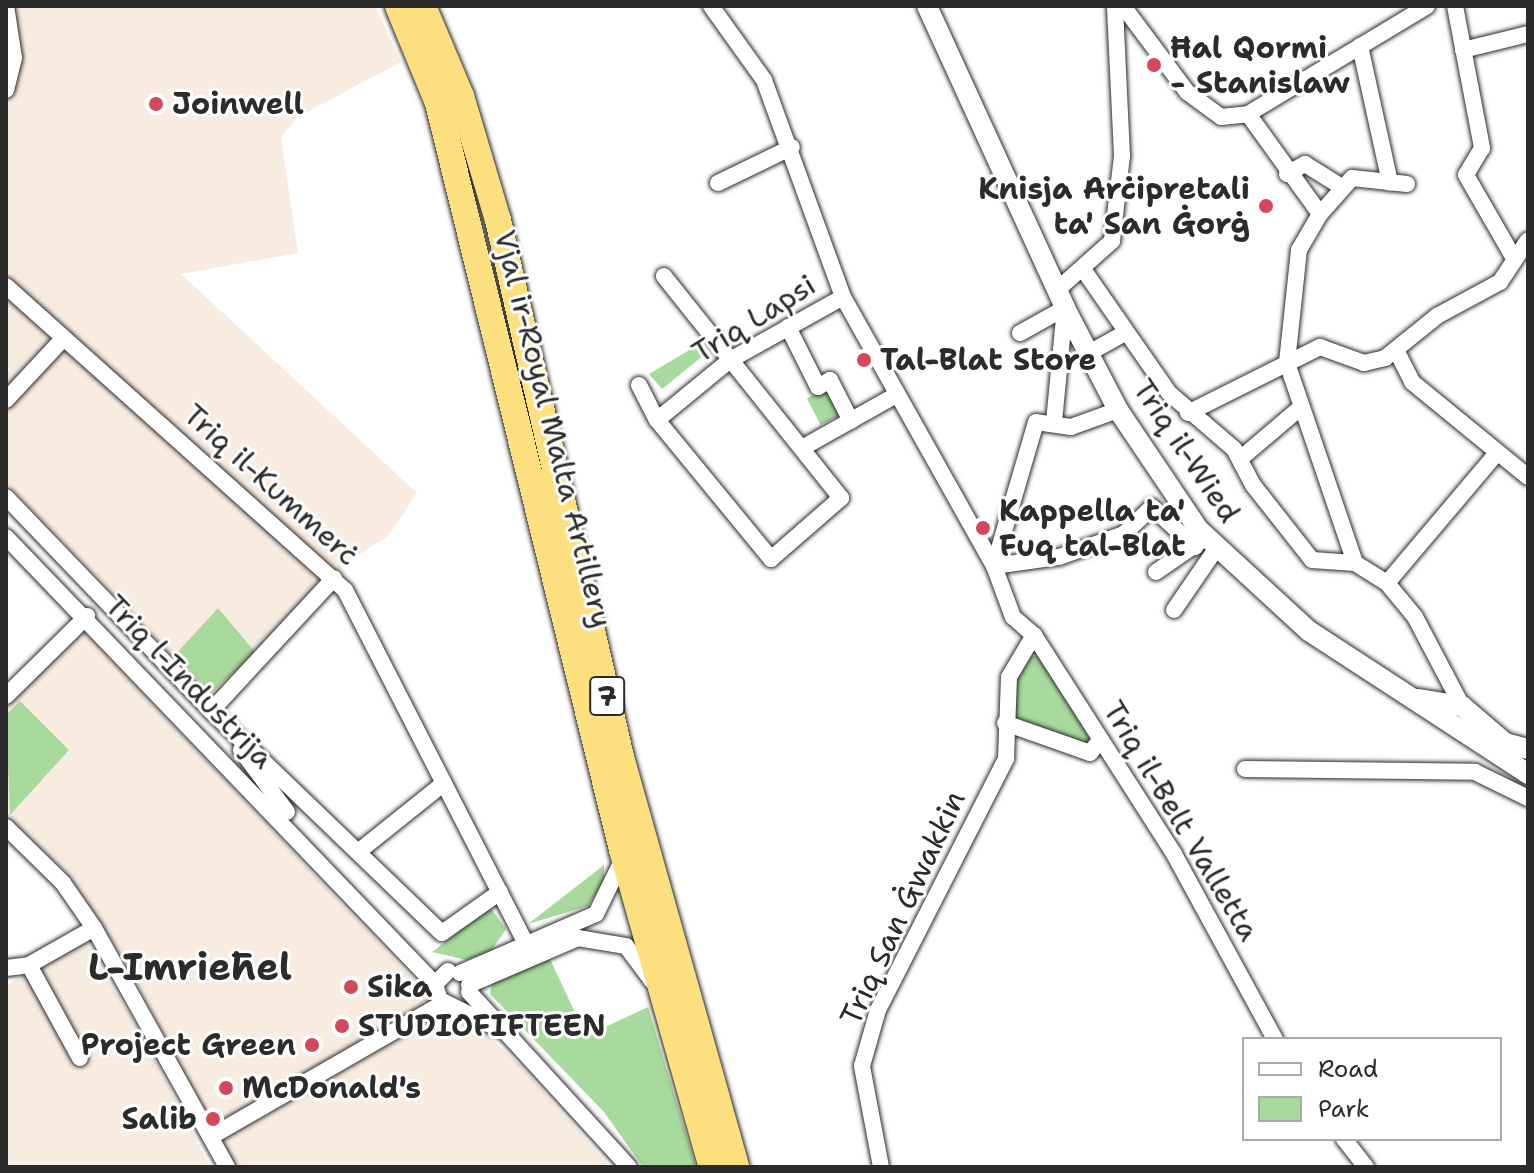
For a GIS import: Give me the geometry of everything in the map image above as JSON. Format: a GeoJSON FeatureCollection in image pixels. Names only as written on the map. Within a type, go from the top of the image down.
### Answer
{"type":"FeatureCollection","features":[{"type":"Feature","properties":{"kind":"highway"},"geometry":{"type":"LineString","coordinates":[[384,6],[469,216]]}},
{"type":"Feature","properties":{"kind":"highway","name":"7"},"geometry":{"type":"LineString","coordinates":[[398,6],[438,103],[469,216]]}},
{"type":"Feature","properties":{"kind":"highway","name":"7"},"geometry":{"type":"LineString","coordinates":[[409,6],[498,220]]}},
{"type":"Feature","properties":{"kind":"highway"},"geometry":{"type":"LineString","coordinates":[[423,6],[461,96],[498,220]]}},
{"type":"Feature","properties":{"kind":"highway","name":"Vjal ir-Royal Malta Artillery"},"geometry":{"type":"LineString","coordinates":[[469,216],[622,850],[712,1167]]}},
{"type":"Feature","properties":{"kind":"highway","name":"Vjal ir-Royal Malta Artillery"},"geometry":{"type":"LineString","coordinates":[[498,220],[621,757],[736,1167]]}},
{"type":"Feature","properties":{"kind":"street"},"geometry":{"type":"LineString","coordinates":[[6,6],[14,58],[6,90]]}},
{"type":"Feature","properties":{"kind":"street","name":"Triq il-Belt Valletta"},"geometry":{"type":"LineString","coordinates":[[711,6],[764,80],[792,147],[843,297],[994,566],[1013,617],[1034,635],[1174,854],[1274,1037]]}},
{"type":"Feature","properties":{"kind":"street","name":"Triq il-Wied"},"geometry":{"type":"LineString","coordinates":[[927,6],[1061,299],[1118,410],[1205,544],[1309,631],[1522,770],[1504,787]]}},
{"type":"Feature","properties":{"kind":"street"},"geometry":{"type":"LineString","coordinates":[[1020,333],[1061,299],[1112,241],[1120,176],[1115,6]]}},
{"type":"Feature","properties":{"kind":"street"},"geometry":{"type":"LineString","coordinates":[[1123,6],[1150,49],[1206,109],[1221,117],[1248,114],[1427,6]]}},
{"type":"Feature","properties":{"kind":"street"},"geometry":{"type":"LineString","coordinates":[[1455,6],[1482,148],[1466,175],[1514,258]]}},
{"type":"Feature","properties":{"kind":"street"},"geometry":{"type":"LineString","coordinates":[[1463,50],[1528,34]]}},
{"type":"Feature","properties":{"kind":"street"},"geometry":{"type":"LineString","coordinates":[[1360,46],[1390,183]]}},
{"type":"Feature","properties":{"kind":"street"},"geometry":{"type":"LineString","coordinates":[[1248,114],[1287,174],[1320,214]]}},
{"type":"Feature","properties":{"kind":"street"},"geometry":{"type":"LineString","coordinates":[[718,183],[792,147]]}},
{"type":"Feature","properties":{"kind":"street"},"geometry":{"type":"LineString","coordinates":[[1287,174],[1305,164],[1340,186]]}},
{"type":"Feature","properties":{"kind":"street"},"geometry":{"type":"LineString","coordinates":[[1355,563],[1287,363],[1299,250],[1340,186],[1352,178],[1407,184]]}},
{"type":"Feature","properties":{"kind":"street"},"geometry":{"type":"LineString","coordinates":[[1188,413],[1320,347],[1364,363],[1396,350],[1437,316],[1500,282],[1528,240]]}},
{"type":"Feature","properties":{"kind":"street"},"geometry":{"type":"LineString","coordinates":[[1085,272],[1169,393],[1240,459],[1312,560],[1355,563],[1387,583],[1448,671],[1462,706],[1505,743],[1528,749]]}},
{"type":"Feature","properties":{"kind":"street"},"geometry":{"type":"LineString","coordinates":[[639,385],[657,420],[771,559],[841,498],[664,276]]}},
{"type":"Feature","properties":{"kind":"street","name":"Triq il-Kummerċ"},"geometry":{"type":"LineString","coordinates":[[6,286],[62,340],[334,578],[526,944]]}},
{"type":"Feature","properties":{"kind":"street","name":"Triq Lapsi"},"geometry":{"type":"LineString","coordinates":[[657,420],[730,360],[843,297]]}},
{"type":"Feature","properties":{"kind":"street"},"geometry":{"type":"LineString","coordinates":[[1054,422],[1061,299]]}},
{"type":"Feature","properties":{"kind":"street"},"geometry":{"type":"LineString","coordinates":[[788,327],[818,387],[830,380],[851,421]]}},
{"type":"Feature","properties":{"kind":"street"},"geometry":{"type":"LineString","coordinates":[[1089,353],[1125,333]]}},
{"type":"Feature","properties":{"kind":"street"},"geometry":{"type":"LineString","coordinates":[[6,400],[62,340]]}},
{"type":"Feature","properties":{"kind":"street"},"geometry":{"type":"LineString","coordinates":[[1396,350],[1412,382],[1496,454],[1528,477]]}},
{"type":"Feature","properties":{"kind":"street"},"geometry":{"type":"LineString","coordinates":[[802,448],[896,395]]}},
{"type":"Feature","properties":{"kind":"street"},"geometry":{"type":"LineString","coordinates":[[1240,459],[1300,408]]}},
{"type":"Feature","properties":{"kind":"street"},"geometry":{"type":"LineString","coordinates":[[1118,410],[1071,427],[1054,422],[1036,422],[1026,438],[994,566],[1059,557],[1124,534],[1152,507],[1205,544]]}},
{"type":"Feature","properties":{"kind":"street"},"geometry":{"type":"LineString","coordinates":[[1387,583],[1496,454]]}},
{"type":"Feature","properties":{"kind":"street","name":"Triq l-Industrija"},"geometry":{"type":"LineString","coordinates":[[6,497],[211,711],[442,933],[500,892]]}},
{"type":"Feature","properties":{"kind":"street","name":"Triq l-Industrija"},"geometry":{"type":"LineString","coordinates":[[6,537],[87,616],[409,950],[442,995]]}},
{"type":"Feature","properties":{"kind":"street"},"geometry":{"type":"LineString","coordinates":[[1156,572],[1205,544]]}},
{"type":"Feature","properties":{"kind":"street"},"geometry":{"type":"LineString","coordinates":[[1174,610],[1205,544]]}},
{"type":"Feature","properties":{"kind":"street"},"geometry":{"type":"LineString","coordinates":[[211,711],[334,578]]}},
{"type":"Feature","properties":{"kind":"street"},"geometry":{"type":"LineString","coordinates":[[6,696],[87,616]]}},
{"type":"Feature","properties":{"kind":"street","name":"Triq San Ġwakkin"},"geometry":{"type":"LineString","coordinates":[[881,1167],[862,1066],[878,1010],[1006,759],[1009,677],[1034,635]]}},
{"type":"Feature","properties":{"kind":"street"},"geometry":{"type":"LineString","coordinates":[[1411,698],[1462,706]]}},
{"type":"Feature","properties":{"kind":"street","name":"Triq l-Industrija"},"geometry":{"type":"LineString","coordinates":[[211,711],[330,869]]}},
{"type":"Feature","properties":{"kind":"street"},"geometry":{"type":"LineString","coordinates":[[1005,723],[1090,753],[1100,740]]}},
{"type":"Feature","properties":{"kind":"street"},"geometry":{"type":"LineString","coordinates":[[1245,769],[1475,772],[1528,798]]}},
{"type":"Feature","properties":{"kind":"street"},"geometry":{"type":"LineString","coordinates":[[358,852],[444,783]]}},
{"type":"Feature","properties":{"kind":"street"},"geometry":{"type":"LineString","coordinates":[[6,827],[63,883],[94,928],[227,1167]]}},
{"type":"Feature","properties":{"kind":"street"},"geometry":{"type":"LineString","coordinates":[[212,1136],[397,1025],[462,980],[526,944],[596,914],[621,875],[622,850]]}},
{"type":"Feature","properties":{"kind":"street"},"geometry":{"type":"LineString","coordinates":[[6,968],[29,965],[94,928]]}},
{"type":"Feature","properties":{"kind":"street"},"geometry":{"type":"LineString","coordinates":[[442,995],[462,980],[578,938],[626,946],[662,995]]}},
{"type":"Feature","properties":{"kind":"street","name":"Triq l-Industrija"},"geometry":{"type":"LineString","coordinates":[[409,950],[462,980],[526,1048]]}},
{"type":"Feature","properties":{"kind":"street"},"geometry":{"type":"LineString","coordinates":[[29,965],[80,1058]]}},
{"type":"Feature","properties":{"kind":"street"},"geometry":{"type":"LineString","coordinates":[[442,995],[526,1048],[629,1167]]}},
{"type":"Feature","properties":{"kind":"street"},"geometry":{"type":"LineString","coordinates":[[1346,1141],[1366,1167]]}},
{"type":"Feature","properties":{"kind":"shaded area"},"geometry":{"type":"Polygon","coordinates":[[[6,6],[375,6],[401,62],[296,118],[281,138],[298,253],[181,274],[417,493],[389,535],[345,564],[213,698],[6,482],[6,6]]]}},
{"type":"Feature","properties":{"kind":"shaded area"},"geometry":{"type":"Polygon","coordinates":[[[82,629],[445,1013],[472,1022],[520,1065],[610,1167],[234,1167],[123,957],[64,869],[6,820],[6,705],[82,629]]]}},
{"type":"Feature","properties":{"kind":"shaded area"},"geometry":{"type":"Polygon","coordinates":[[[86,943],[141,1033],[210,1167],[6,1167],[6,985],[86,943]]]}},
{"type":"Feature","properties":{"kind":"green space"},"geometry":{"type":"Polygon","coordinates":[[[696,346],[704,355],[662,389],[649,374],[696,346]]]}},
{"type":"Feature","properties":{"kind":"green space"},"geometry":{"type":"Polygon","coordinates":[[[831,386],[845,413],[821,425],[807,398],[831,386]]]}},
{"type":"Feature","properties":{"kind":"green space"},"geometry":{"type":"Polygon","coordinates":[[[218,608],[255,652],[211,693],[175,655],[218,608]]]}},
{"type":"Feature","properties":{"kind":"green space"},"geometry":{"type":"Polygon","coordinates":[[[1026,656],[1039,656],[1091,735],[1087,747],[1014,720],[1016,675],[1026,656]]]}},
{"type":"Feature","properties":{"kind":"green space"},"geometry":{"type":"Polygon","coordinates":[[[20,701],[69,750],[10,815],[6,715],[20,701]]]}},
{"type":"Feature","properties":{"kind":"green space"},"geometry":{"type":"Polygon","coordinates":[[[604,865],[604,881],[588,906],[528,924],[604,865]]]}},
{"type":"Feature","properties":{"kind":"green space"},"geometry":{"type":"Polygon","coordinates":[[[490,907],[506,929],[491,951],[467,960],[432,952],[490,907]]]}},
{"type":"Feature","properties":{"kind":"green space"},"geometry":{"type":"Polygon","coordinates":[[[550,959],[586,1036],[648,1007],[696,1167],[643,1167],[604,1112],[490,994],[492,982],[550,959]]]}},
{"type":"Feature","properties":{"kind":"place","name":"Ħal Qormi - Stanislaw"},"geometry":{"type":"Point","coordinates":[1154,65]}},
{"type":"Feature","properties":{"kind":"place","name":"Joinwell"},"geometry":{"type":"Point","coordinates":[156,104]}},
{"type":"Feature","properties":{"kind":"place","name":"Knisja Arċipretali ta' San Ġorġ"},"geometry":{"type":"Point","coordinates":[1266,206]}},
{"type":"Feature","properties":{"kind":"place","name":"Tal-Blat Store"},"geometry":{"type":"Point","coordinates":[864,360]}},
{"type":"Feature","properties":{"kind":"place","name":"Kappella ta' Fuq tal-Blat"},"geometry":{"type":"Point","coordinates":[983,528]}},
{"type":"Feature","properties":{"kind":"place","name":"Sika"},"geometry":{"type":"Point","coordinates":[351,987]}},
{"type":"Feature","properties":{"kind":"place","name":"STUDIOFIFTEEN"},"geometry":{"type":"Point","coordinates":[342,1026]}},
{"type":"Feature","properties":{"kind":"place","name":"Project Green"},"geometry":{"type":"Point","coordinates":[312,1045]}},
{"type":"Feature","properties":{"kind":"place","name":"McDonald's"},"geometry":{"type":"Point","coordinates":[226,1088]}},
{"type":"Feature","properties":{"kind":"place","name":"Salib"},"geometry":{"type":"Point","coordinates":[213,1119]}},
{"type":"Feature","properties":{"kind":"district","name":"L-Imrieħel"},"geometry":{"type":"Point","coordinates":[190,967]}}]}
